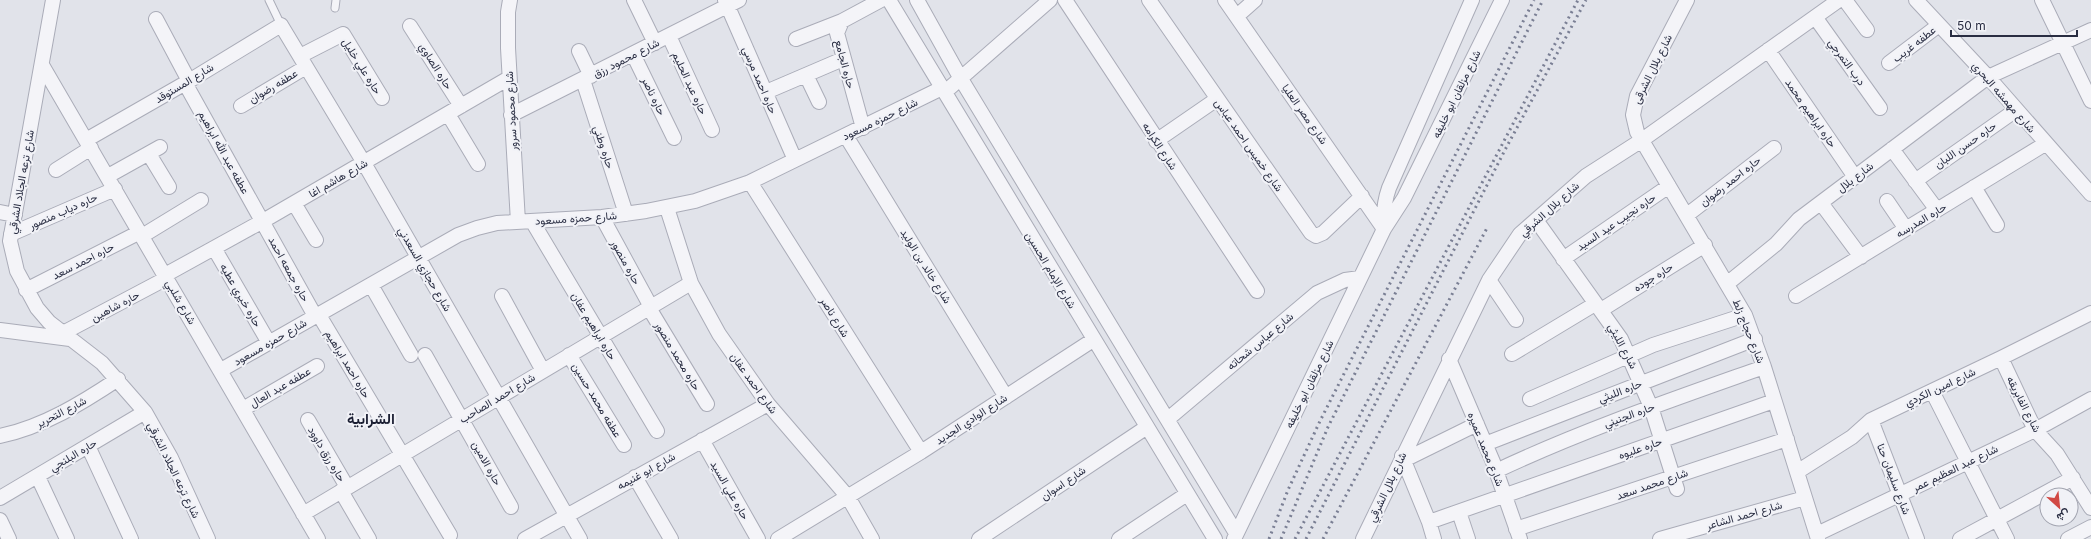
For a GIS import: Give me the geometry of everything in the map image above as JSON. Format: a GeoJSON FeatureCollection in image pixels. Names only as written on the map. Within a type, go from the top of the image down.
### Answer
{"type":"FeatureCollection","features":[{"type":"Feature","properties":{"kind":"street","name":"شارع ترعه الجلاد الشرقي"},"geometry":{"type":"LineString","coordinates":[[53,0],[10,241],[16,271],[26,290],[49,322],[102,363],[118,379],[145,412],[171,458],[208,539]]}},
{"type":"Feature","properties":{"kind":"street","name":"شارع محمود سرور"},"geometry":{"type":"LineString","coordinates":[[510,0],[508,12],[511,115],[525,222]]}},
{"type":"Feature","properties":{"kind":"street"},"geometry":{"type":"LineString","coordinates":[[634,0],[655,43]]}},
{"type":"Feature","properties":{"kind":"street"},"geometry":{"type":"LineString","coordinates":[[796,39],[842,21],[881,0]]}},
{"type":"Feature","properties":{"kind":"street","name":"شارع الإمام الحسين"},"geometry":{"type":"LineString","coordinates":[[889,0],[1093,340],[1215,539]]}},
{"type":"Feature","properties":{"kind":"street","name":"شارع الإمام الحسين"},"geometry":{"type":"LineString","coordinates":[[917,0],[961,79],[1168,419],[1235,536]]}},
{"type":"Feature","properties":{"kind":"street","name":"شارع حمزه مسعود"},"geometry":{"type":"LineString","coordinates":[[221,370],[458,235],[477,228],[497,223],[602,217],[667,208],[723,192],[750,182],[943,90],[961,79],[1050,0]]}},
{"type":"Feature","properties":{"kind":"street","name":"شارع الكرامه"},"geometry":{"type":"LineString","coordinates":[[1065,0],[1156,141],[1257,291]]}},
{"type":"Feature","properties":{"kind":"street","name":"شارع خميس احمد عباس"},"geometry":{"type":"LineString","coordinates":[[1150,0],[1311,233],[1316,236],[1322,233],[1362,196]]}},
{"type":"Feature","properties":{"kind":"street","name":"شارع مصر العليا"},"geometry":{"type":"LineString","coordinates":[[1225,0],[1384,228]]}},
{"type":"Feature","properties":{"kind":"street"},"geometry":{"type":"LineString","coordinates":[[1237,16],[1255,0]]}},
{"type":"Feature","properties":{"kind":"street","name":"شارع مزلقان ابو خليفه"},"geometry":{"type":"LineString","coordinates":[[1384,228],[1383,208],[1389,188],[1472,0]]}},
{"type":"Feature","properties":{"kind":"street","name":"شارع مزلقان ابو خليفه"},"geometry":{"type":"LineString","coordinates":[[1235,536],[1384,228],[1404,198],[1502,0]]}},
{"type":"Feature","properties":{"kind":"street","name":"شارع بلال الشرقى"},"geometry":{"type":"LineString","coordinates":[[1642,140],[1633,124],[1634,105],[1687,0]]}},
{"type":"Feature","properties":{"kind":"street","name":"شارع بلال الشرقي"},"geometry":{"type":"LineString","coordinates":[[1363,539],[1488,280],[1520,234],[1586,176],[1642,140],[1839,0]]}},
{"type":"Feature","properties":{"kind":"street"},"geometry":{"type":"LineString","coordinates":[[1845,0],[1867,30]]}},
{"type":"Feature","properties":{"kind":"street","name":"شارع مهمشه البحري"},"geometry":{"type":"LineString","coordinates":[[1916,0],[1988,77],[2045,144],[2091,194]]}},
{"type":"Feature","properties":{"kind":"street"},"geometry":{"type":"LineString","coordinates":[[2042,0],[2091,101]]}},
{"type":"Feature","properties":{"kind":"street","name":"شارع محمود رزق"},"geometry":{"type":"LineString","coordinates":[[511,115],[669,36],[731,2]]}},
{"type":"Feature","properties":{"kind":"street","name":"حاره احمد مرسي"},"geometry":{"type":"LineString","coordinates":[[731,2],[766,92],[795,160]]}},
{"type":"Feature","properties":{"kind":"street","name":"درب التمرجي"},"geometry":{"type":"LineString","coordinates":[[1814,17],[1880,108]]}},
{"type":"Feature","properties":{"kind":"street","name":"عطفه عبد الله ابراهيم"},"geometry":{"type":"LineString","coordinates":[[156,19],[187,82],[263,221]]}},
{"type":"Feature","properties":{"kind":"street","name":"حاره الجامع"},"geometry":{"type":"LineString","coordinates":[[842,21],[836,33],[863,128]]}},
{"type":"Feature","properties":{"kind":"street","name":"عطفه غريب"},"geometry":{"type":"LineString","coordinates":[[1889,63],[1939,24]]}},
{"type":"Feature","properties":{"kind":"street","name":"شارع حجازي السعدني"},"geometry":{"type":"LineString","coordinates":[[281,25],[364,163],[580,539]]}},
{"type":"Feature","properties":{"kind":"street","name":"شارع المستوقد"},"geometry":{"type":"LineString","coordinates":[[56,170],[89,144],[281,25]]}},
{"type":"Feature","properties":{"kind":"street","name":"حاره الصاوي"},"geometry":{"type":"LineString","coordinates":[[410,26],[461,106]]}},
{"type":"Feature","properties":{"kind":"street","name":"حاره علي خليل"},"geometry":{"type":"LineString","coordinates":[[303,61],[340,29],[382,98]]}},
{"type":"Feature","properties":{"kind":"street","name":"شارع بلال"},"geometry":{"type":"LineString","coordinates":[[1728,283],[1776,244],[1799,219],[1988,77],[2091,30]]}},
{"type":"Feature","properties":{"kind":"street","name":"حاره عبد الحليم"},"geometry":{"type":"LineString","coordinates":[[669,36],[712,130]]}},
{"type":"Feature","properties":{"kind":"street","name":"حاره ابراهيم محمد"},"geometry":{"type":"LineString","coordinates":[[1768,50],[1855,177]]}},
{"type":"Feature","properties":{"kind":"street","name":"حاره وطني"},"geometry":{"type":"LineString","coordinates":[[579,52],[626,214]]}},
{"type":"Feature","properties":{"kind":"street","name":"حاره ناصر"},"geometry":{"type":"LineString","coordinates":[[633,54],[674,138]]}},
{"type":"Feature","properties":{"kind":"street"},"geometry":{"type":"LineString","coordinates":[[766,92],[843,59]]}},
{"type":"Feature","properties":{"kind":"street","name":"عطفه رضوان"},"geometry":{"type":"LineString","coordinates":[[241,106],[303,61]]}},
{"type":"Feature","properties":{"kind":"street","name":"شارع شلبي"},"geometry":{"type":"LineString","coordinates":[[42,65],[221,370],[318,539]]}},
{"type":"Feature","properties":{"kind":"street"},"geometry":{"type":"LineString","coordinates":[[806,75],[819,102]]}},
{"type":"Feature","properties":{"kind":"street","name":"شارع هاشم اغا"},"geometry":{"type":"LineString","coordinates":[[166,277],[509,78]]}},
{"type":"Feature","properties":{"kind":"street"},"geometry":{"type":"LineString","coordinates":[[1156,141],[1217,99]]}},
{"type":"Feature","properties":{"kind":"street","name":"حاره حسن اللبان"},"geometry":{"type":"LineString","coordinates":[[1915,180],[2016,110]]}},
{"type":"Feature","properties":{"kind":"street"},"geometry":{"type":"LineString","coordinates":[[448,114],[478,164]]}},
{"type":"Feature","properties":{"kind":"street","name":"شارع خالد بن الوليد"},"geometry":{"type":"LineString","coordinates":[[846,136],[1006,397]]}},
{"type":"Feature","properties":{"kind":"street","name":"شارع حجاج زلط"},"geometry":{"type":"LineString","coordinates":[[1642,140],[1728,283],[1745,315],[1755,339],[1817,537]]}},
{"type":"Feature","properties":{"kind":"street","name":"حاره المدرسه"},"geometry":{"type":"LineString","coordinates":[[1796,296],[2045,144]]}},
{"type":"Feature","properties":{"kind":"street","name":"حاره احمد رضوان"},"geometry":{"type":"LineString","coordinates":[[1687,215],[1774,148]]}},
{"type":"Feature","properties":{"kind":"street"},"geometry":{"type":"LineString","coordinates":[[1892,149],[1937,210]]}},
{"type":"Feature","properties":{"kind":"street"},"geometry":{"type":"LineString","coordinates":[[108,176],[155,150],[169,187]]}},
{"type":"Feature","properties":{"kind":"street","name":"شارع ناصر"},"geometry":{"type":"LineString","coordinates":[[750,182],[921,452]]}},
{"type":"Feature","properties":{"kind":"street","name":"حاره نجيب عيد السيد"},"geometry":{"type":"LineString","coordinates":[[1563,259],[1670,186]]}},
{"type":"Feature","properties":{"kind":"street"},"geometry":{"type":"LineString","coordinates":[[1974,187],[1997,225]]}},
{"type":"Feature","properties":{"kind":"street","name":"حاره دياب منصور"},"geometry":{"type":"LineString","coordinates":[[11,234],[115,188]]}},
{"type":"Feature","properties":{"kind":"street","name":"حاره احمد سعد"},"geometry":{"type":"LineString","coordinates":[[26,290],[141,234],[202,200]]}},
{"type":"Feature","properties":{"kind":"street"},"geometry":{"type":"LineString","coordinates":[[1886,201],[1906,229]]}},
{"type":"Feature","properties":{"kind":"street"},"geometry":{"type":"LineString","coordinates":[[294,203],[316,240]]}},
{"type":"Feature","properties":{"kind":"street"},"geometry":{"type":"LineString","coordinates":[[1821,203],[1861,257]]}},
{"type":"Feature","properties":{"kind":"street","name":"شارع احمد عفان"},"geometry":{"type":"LineString","coordinates":[[667,208],[691,283],[719,334],[768,404],[848,497],[872,539]]}},
{"type":"Feature","properties":{"kind":"street"},"geometry":{"type":"LineString","coordinates":[[0,212],[15,215]]}},
{"type":"Feature","properties":{"kind":"street","name":"حاره منصور"},"geometry":{"type":"LineString","coordinates":[[602,217],[650,307]]}},
{"type":"Feature","properties":{"kind":"street","name":"شارع الليثي"},"geometry":{"type":"LineString","coordinates":[[1536,220],[1610,322],[1629,355],[1642,382],[1663,440],[1676,483]]}},
{"type":"Feature","properties":{"kind":"street","name":"حاره جمعه احمد"},"geometry":{"type":"LineString","coordinates":[[263,221],[317,316]]}},
{"type":"Feature","properties":{"kind":"street","name":"حاره ابراهيم عفان"},"geometry":{"type":"LineString","coordinates":[[525,222],[601,336],[657,430]]}},
{"type":"Feature","properties":{"kind":"street","name":"حاره جوده"},"geometry":{"type":"LineString","coordinates":[[1512,354],[1598,307],[1705,245]]}},
{"type":"Feature","properties":{"kind":"street","name":"حاره خيري عطيه"},"geometry":{"type":"LineString","coordinates":[[214,248],[269,343]]}},
{"type":"Feature","properties":{"kind":"street","name":"حاره شاهين"},"geometry":{"type":"LineString","coordinates":[[67,336],[166,277]]}},
{"type":"Feature","properties":{"kind":"street","name":"شارع عباس شحاته"},"geometry":{"type":"LineString","coordinates":[[1168,419],[1318,293],[1345,280],[1360,278]]}},
{"type":"Feature","properties":{"kind":"street"},"geometry":{"type":"LineString","coordinates":[[1488,280],[1516,320]]}},
{"type":"Feature","properties":{"kind":"street","name":"شارع احمد الصاحب"},"geometry":{"type":"LineString","coordinates":[[303,514],[691,283]]}},
{"type":"Feature","properties":{"kind":"street"},"geometry":{"type":"LineString","coordinates":[[371,285],[411,355]]}},
{"type":"Feature","properties":{"kind":"street"},"geometry":{"type":"LineString","coordinates":[[502,296],[543,371]]}},
{"type":"Feature","properties":{"kind":"street","name":"حاره محمد منصور"},"geometry":{"type":"LineString","coordinates":[[650,307],[707,404]]}},
{"type":"Feature","properties":{"kind":"street","name":"شارع امين الكردي"},"geometry":{"type":"LineString","coordinates":[[1797,472],[1852,437],[1871,420],[2091,313]]}},
{"type":"Feature","properties":{"kind":"street"},"geometry":{"type":"LineString","coordinates":[[1530,399],[1653,345],[1745,315]]}},
{"type":"Feature","properties":{"kind":"street","name":"حاره احمد ابراهيم"},"geometry":{"type":"LineString","coordinates":[[317,316],[450,535]]}},
{"type":"Feature","properties":{"kind":"street"},"geometry":{"type":"LineString","coordinates":[[0,330],[67,336]]}},
{"type":"Feature","properties":{"kind":"street","name":"حاره الليثي"},"geometry":{"type":"LineString","coordinates":[[1485,444],[1755,339]]}},
{"type":"Feature","properties":{"kind":"street","name":"شارع الوادي الجديد"},"geometry":{"type":"LineString","coordinates":[[778,539],[921,452],[1093,340]]}},
{"type":"Feature","properties":{"kind":"street","name":"حاره الامين"},"geometry":{"type":"LineString","coordinates":[[425,355],[512,507]]}},
{"type":"Feature","properties":{"kind":"street","name":"عطفه محمد حسين"},"geometry":{"type":"LineString","coordinates":[[569,355],[624,445]]}},
{"type":"Feature","properties":{"kind":"street","name":"شارع الفابريقه"},"geometry":{"type":"LineString","coordinates":[[2001,358],[2035,430],[2056,454],[2073,478],[2091,508]]}},
{"type":"Feature","properties":{"kind":"street","name":"شارع محمد عميره"},"geometry":{"type":"LineString","coordinates":[[1449,360],[1496,471],[1518,534]]}},
{"type":"Feature","properties":{"kind":"street","name":"عطفه عبد العال"},"geometry":{"type":"LineString","coordinates":[[243,409],[317,366]]}},
{"type":"Feature","properties":{"kind":"street","name":"حاره الجنيني"},"geometry":{"type":"LineString","coordinates":[[1496,471],[1549,446],[1651,407],[1764,367]]}},
{"type":"Feature","properties":{"kind":"street","name":"شارع التحرير"},"geometry":{"type":"LineString","coordinates":[[0,436],[43,422],[69,409],[118,379]]}},
{"type":"Feature","properties":{"kind":"street"},"geometry":{"type":"LineString","coordinates":[[1932,391],[2007,539]]}},
{"type":"Feature","properties":{"kind":"street","name":"شارع عبد العظيم عمر"},"geometry":{"type":"LineString","coordinates":[[1817,537],[1899,495],[2035,430],[2091,399]]}},
{"type":"Feature","properties":{"kind":"street","name":"حاره عليوه"},"geometry":{"type":"LineString","coordinates":[[1430,522],[1774,401]]}},
{"type":"Feature","properties":{"kind":"street","name":"شارع ابو غنيمه"},"geometry":{"type":"LineString","coordinates":[[526,539],[768,404]]}},
{"type":"Feature","properties":{"kind":"street","name":"حاره البلنجي"},"geometry":{"type":"LineString","coordinates":[[0,498],[38,477],[145,412]]}},
{"type":"Feature","properties":{"kind":"street","name":"حاره رزق داوود"},"geometry":{"type":"LineString","coordinates":[[308,420],[369,539]]}},
{"type":"Feature","properties":{"kind":"street","name":"شارع سليمان حنا"},"geometry":{"type":"LineString","coordinates":[[1871,420],[1917,539]]}},
{"type":"Feature","properties":{"kind":"street"},"geometry":{"type":"LineString","coordinates":[[1434,539],[1430,522],[1403,458],[1477,424]]}},
{"type":"Feature","properties":{"kind":"street","name":"شارع اسوان"},"geometry":{"type":"LineString","coordinates":[[980,539],[1147,427]]}},
{"type":"Feature","properties":{"kind":"street","name":"شارع محمد سعد"},"geometry":{"type":"LineString","coordinates":[[1518,534],[1676,483],[1787,438]]}},
{"type":"Feature","properties":{"kind":"street","name":"حاره علي السيد"},"geometry":{"type":"LineString","coordinates":[[702,440],[758,539]]}},
{"type":"Feature","properties":{"kind":"street"},"geometry":{"type":"LineString","coordinates":[[88,446],[131,539]]}},
{"type":"Feature","properties":{"kind":"street"},"geometry":{"type":"LineString","coordinates":[[38,477],[67,539]]}},
{"type":"Feature","properties":{"kind":"street"},"geometry":{"type":"LineString","coordinates":[[635,477],[671,539]]}},
{"type":"Feature","properties":{"kind":"street"},"geometry":{"type":"LineString","coordinates":[[1960,539],[1998,520],[2073,478]]}},
{"type":"Feature","properties":{"kind":"street"},"geometry":{"type":"LineString","coordinates":[[1119,539],[1187,494]]}},
{"type":"Feature","properties":{"kind":"street","name":"شارع احمد الشاعر"},"geometry":{"type":"LineString","coordinates":[[1660,539],[1805,498]]}},
{"type":"Feature","properties":{"kind":"street"},"geometry":{"type":"LineString","coordinates":[[1459,512],[1468,539]]}},
{"type":"Feature","properties":{"kind":"street"},"geometry":{"type":"LineString","coordinates":[[0,520],[9,539]]}},
{"type":"Feature","properties":{"kind":"street"},"geometry":{"type":"LineString","coordinates":[[2068,539],[2091,527]]}},
{"type":"Feature","properties":{"kind":"lane","name":"شارع حجازي السعدني"},"geometry":{"type":"LineString","coordinates":[[269,0],[281,25]]}},
{"type":"Feature","properties":{"kind":"railway"},"geometry":{"type":"LineString","coordinates":[[1269,539],[1288,490],[1320,421],[1534,0]]}},
{"type":"Feature","properties":{"kind":"railway"},"geometry":{"type":"LineString","coordinates":[[1281,539],[1328,427],[1543,0]]}},
{"type":"Feature","properties":{"kind":"railway"},"geometry":{"type":"LineString","coordinates":[[1295,539],[1578,0]]}},
{"type":"Feature","properties":{"kind":"railway"},"geometry":{"type":"LineString","coordinates":[[1306,539],[1506,148],[1586,0]]}},
{"type":"Feature","properties":{"kind":"railway"},"geometry":{"type":"LineString","coordinates":[[1323,539],[1487,228]]}},
{"type":"Feature","properties":{"kind":"district","name":"الشرابية"},"geometry":{"type":"Point","coordinates":[371,418]}}]}
